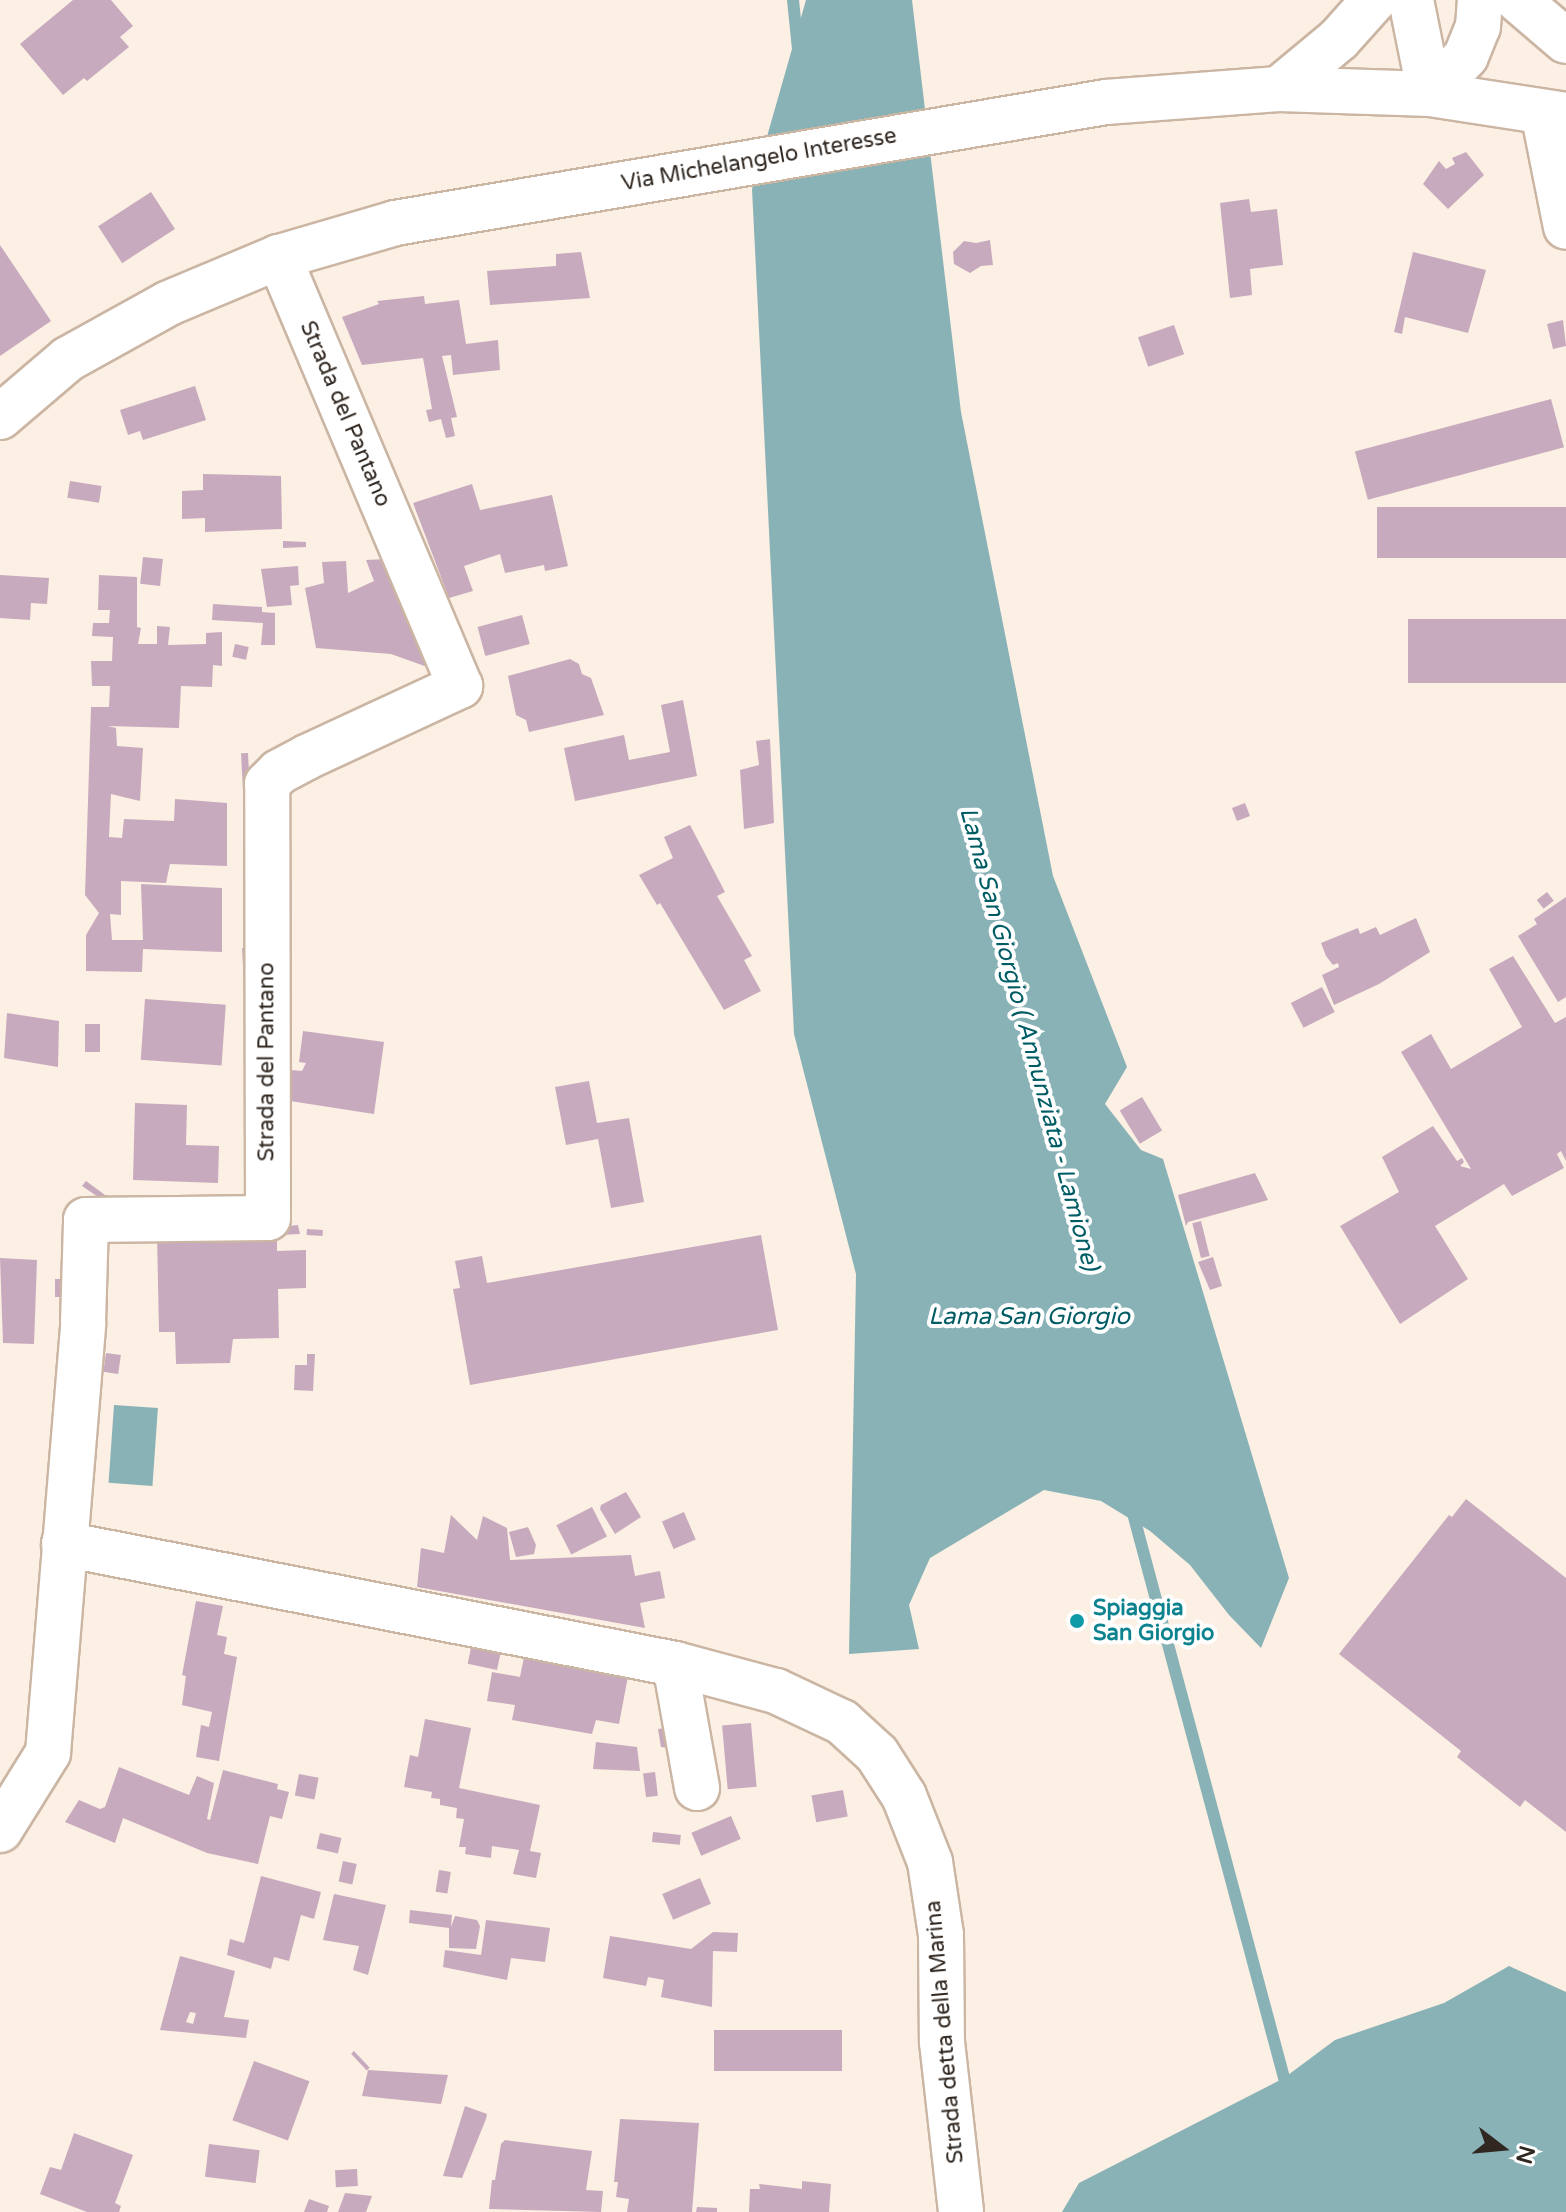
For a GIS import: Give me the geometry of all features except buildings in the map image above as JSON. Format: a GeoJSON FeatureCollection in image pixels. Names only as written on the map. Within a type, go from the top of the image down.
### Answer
{"type":"FeatureCollection","features":[{"type":"Feature","properties":{"kind":"street"},"geometry":{"type":"LineString","coordinates":[[1279,89],[1339,39],[1374,0]]}},
{"type":"Feature","properties":{"kind":"street"},"geometry":{"type":"LineString","coordinates":[[1411,0],[1430,94]]}},
{"type":"Feature","properties":{"kind":"street"},"geometry":{"type":"LineString","coordinates":[[1430,94],[1466,56],[1478,27],[1480,0]]}},
{"type":"Feature","properties":{"kind":"street"},"geometry":{"type":"LineString","coordinates":[[1518,0],[1566,41]]}},
{"type":"Feature","properties":{"kind":"street","name":"Via Michelangelo Interesse"},"geometry":{"type":"LineString","coordinates":[[0,417],[68,359],[169,303],[279,257],[395,223],[1106,102],[1279,89],[1430,94],[1555,114]]}},
{"type":"Feature","properties":{"kind":"street"},"geometry":{"type":"LineString","coordinates":[[1555,114],[1566,227]]}},
{"type":"Feature","properties":{"kind":"street","name":"Strada del Pantano"},"geometry":{"type":"LineString","coordinates":[[0,1830],[48,1753],[83,1323],[86,1220],[268,1218],[267,784],[279,772],[307,757],[460,686],[279,257]]}},
{"type":"Feature","properties":{"kind":"street","name":"Strada detta della Marina"},"geometry":{"type":"LineString","coordinates":[[64,1544],[675,1664],[776,1691],[842,1722],[877,1754],[904,1796],[930,1862],[941,1935],[942,2042],[961,2212]]}},
{"type":"Feature","properties":{"kind":"street"},"geometry":{"type":"LineString","coordinates":[[675,1664],[697,1788]]}},
{"type":"Feature","properties":{"kind":"water","name":"Lama San Giorgio"},"geometry":{"type":"Polygon","coordinates":[[[806,0],[912,0],[961,412],[1053,876],[1127,1067],[1105,1104],[1141,1150],[1163,1159],[1289,1578],[1261,1648],[1229,1615],[1190,1565],[1150,1531],[1101,1501],[1044,1490],[930,1558],[909,1605],[919,1649],[849,1654],[856,1274],[794,1034],[752,189],[806,0]]]}},
{"type":"Feature","properties":{"kind":"water"},"geometry":{"type":"Polygon","coordinates":[[[114,1405],[158,1408],[152,1486],[109,1483],[114,1405]]]}},
{"type":"Feature","properties":{"kind":"water"},"geometry":{"type":"Polygon","coordinates":[[[1509,1966],[1566,1992],[1566,2212],[1062,2212],[1079,2183],[1284,2078],[1335,2040],[1444,2003],[1509,1966]]]}},
{"type":"Feature","properties":{"kind":"waterway","name":"Lama San Giorgio ( Annunziata - Lamione)"},"geometry":{"type":"LineString","coordinates":[[793,0],[798,49]]}},
{"type":"Feature","properties":{"kind":"waterway","name":"Lama San Giorgio ( Annunziata - Lamione)"},"geometry":{"type":"LineString","coordinates":[[1131,1506],[1284,2078]]}},
{"type":"Feature","properties":{"kind":"place","name":"Spiaggia San Giorgio"},"geometry":{"type":"Point","coordinates":[1077,1621]}}]}
